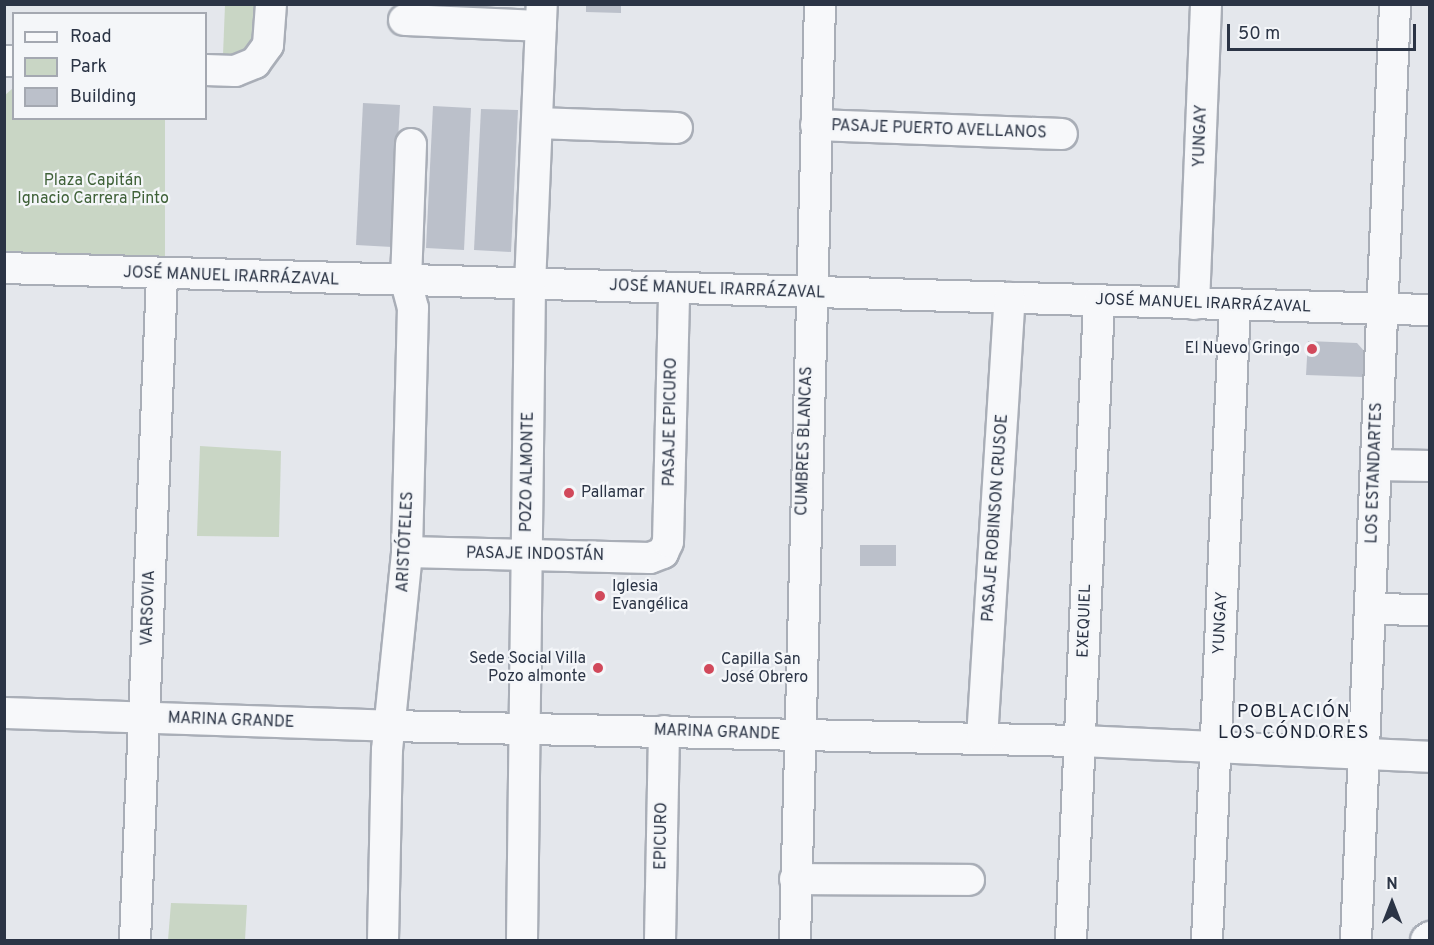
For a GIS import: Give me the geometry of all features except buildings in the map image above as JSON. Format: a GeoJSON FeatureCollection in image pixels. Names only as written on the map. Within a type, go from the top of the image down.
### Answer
{"type":"FeatureCollection","features":[{"type":"Feature","properties":{"kind":"street"},"geometry":{"type":"LineString","coordinates":[[207,70],[235,71],[255,63],[268,45],[271,4]]}},
{"type":"Feature","properties":{"kind":"street","name":"CUMBRES BLANCAS"},"geometry":{"type":"LineString","coordinates":[[795,940],[797,735],[820,4]]}},
{"type":"Feature","properties":{"kind":"street","name":"YUNGAY"},"geometry":{"type":"LineString","coordinates":[[1194,304],[1206,4]]}},
{"type":"Feature","properties":{"kind":"street","name":"LOS ESTANDARTES"},"geometry":{"type":"LineString","coordinates":[[1356,940],[1395,4]]}},
{"type":"Feature","properties":{"kind":"street"},"geometry":{"type":"LineString","coordinates":[[404,20],[542,15]]}},
{"type":"Feature","properties":{"kind":"street","name":"POZO ALMONTE"},"geometry":{"type":"LineString","coordinates":[[522,940],[530,285],[542,15]]}},
{"type":"Feature","properties":{"kind":"street"},"geometry":{"type":"LineString","coordinates":[[537,123],[677,128]]}},
{"type":"Feature","properties":{"kind":"street","name":"PASAJE PUERTO AVELLANOS"},"geometry":{"type":"LineString","coordinates":[[816,126],[1062,134]]}},
{"type":"Feature","properties":{"kind":"street","name":"ARISTÓTELES"},"geometry":{"type":"LineString","coordinates":[[382,940],[390,726],[407,552],[413,308],[406,281],[411,144]]}},
{"type":"Feature","properties":{"kind":"street","name":"JOSÉ MANUEL IRARRÁZAVAL"},"geometry":{"type":"LineString","coordinates":[[4,268],[162,275],[1430,310]]}},
{"type":"Feature","properties":{"kind":"street","name":"VARSOVIA"},"geometry":{"type":"LineString","coordinates":[[135,940],[162,275]]}},
{"type":"Feature","properties":{"kind":"street","name":"PASAJE EPICURO"},"geometry":{"type":"LineString","coordinates":[[663,553],[668,542],[674,289]]}},
{"type":"Feature","properties":{"kind":"street","name":"PASAJE ROBINSON CRUSOE"},"geometry":{"type":"LineString","coordinates":[[982,738],[1010,298]]}},
{"type":"Feature","properties":{"kind":"street","name":"EXEQUIEL"},"geometry":{"type":"LineString","coordinates":[[1071,940],[1099,301]]}},
{"type":"Feature","properties":{"kind":"street","name":"YUNGAY"},"geometry":{"type":"LineString","coordinates":[[1207,940],[1235,305]]}},
{"type":"Feature","properties":{"kind":"street"},"geometry":{"type":"LineString","coordinates":[[1376,465],[1430,466]]}},
{"type":"Feature","properties":{"kind":"street","name":"PASAJE INDOSTÁN"},"geometry":{"type":"LineString","coordinates":[[407,552],[650,558],[663,553]]}},
{"type":"Feature","properties":{"kind":"street"},"geometry":{"type":"LineString","coordinates":[[1370,609],[1430,610]]}},
{"type":"Feature","properties":{"kind":"street","name":"MARINA GRANDE"},"geometry":{"type":"LineString","coordinates":[[4,713],[390,726],[526,727],[1080,741],[1430,758]]}},
{"type":"Feature","properties":{"kind":"street","name":"EPICURO"},"geometry":{"type":"LineString","coordinates":[[660,940],[664,731]]}},
{"type":"Feature","properties":{"kind":"street"},"geometry":{"type":"LineString","coordinates":[[795,879],[969,880]]}},
{"type":"Feature","properties":{"kind":"green space"},"geometry":{"type":"Polygon","coordinates":[[[225,5],[259,5],[258,35],[245,56],[223,55],[225,5]]]}},
{"type":"Feature","properties":{"kind":"green space","name":"Plaza Capitán Ignacio Carrera Pinto"},"geometry":{"type":"Polygon","coordinates":[[[12,89],[12,120],[165,120],[165,265],[5,258],[4,96],[12,89]]]}},
{"type":"Feature","properties":{"kind":"green space"},"geometry":{"type":"Polygon","coordinates":[[[200,446],[281,451],[279,537],[197,536],[200,446]]]}},
{"type":"Feature","properties":{"kind":"green space"},"geometry":{"type":"Polygon","coordinates":[[[171,903],[247,905],[245,940],[168,940],[171,903]]]}},
{"type":"Feature","properties":{"kind":"place","name":"El Nuevo Gringo"},"geometry":{"type":"Point","coordinates":[1312,349]}},
{"type":"Feature","properties":{"kind":"place","name":"Pallamar"},"geometry":{"type":"Point","coordinates":[569,493]}},
{"type":"Feature","properties":{"kind":"place","name":"Iglesia Evangélica"},"geometry":{"type":"Point","coordinates":[600,596]}},
{"type":"Feature","properties":{"kind":"place","name":"Sede Social Villa Pozo almonte"},"geometry":{"type":"Point","coordinates":[598,668]}},
{"type":"Feature","properties":{"kind":"place","name":"Capilla San José Obrero"},"geometry":{"type":"Point","coordinates":[709,669]}},
{"type":"Feature","properties":{"kind":"district","name":"POBLACIÓN LOS CÓNDORES"},"geometry":{"type":"Point","coordinates":[1294,724]}}]}
